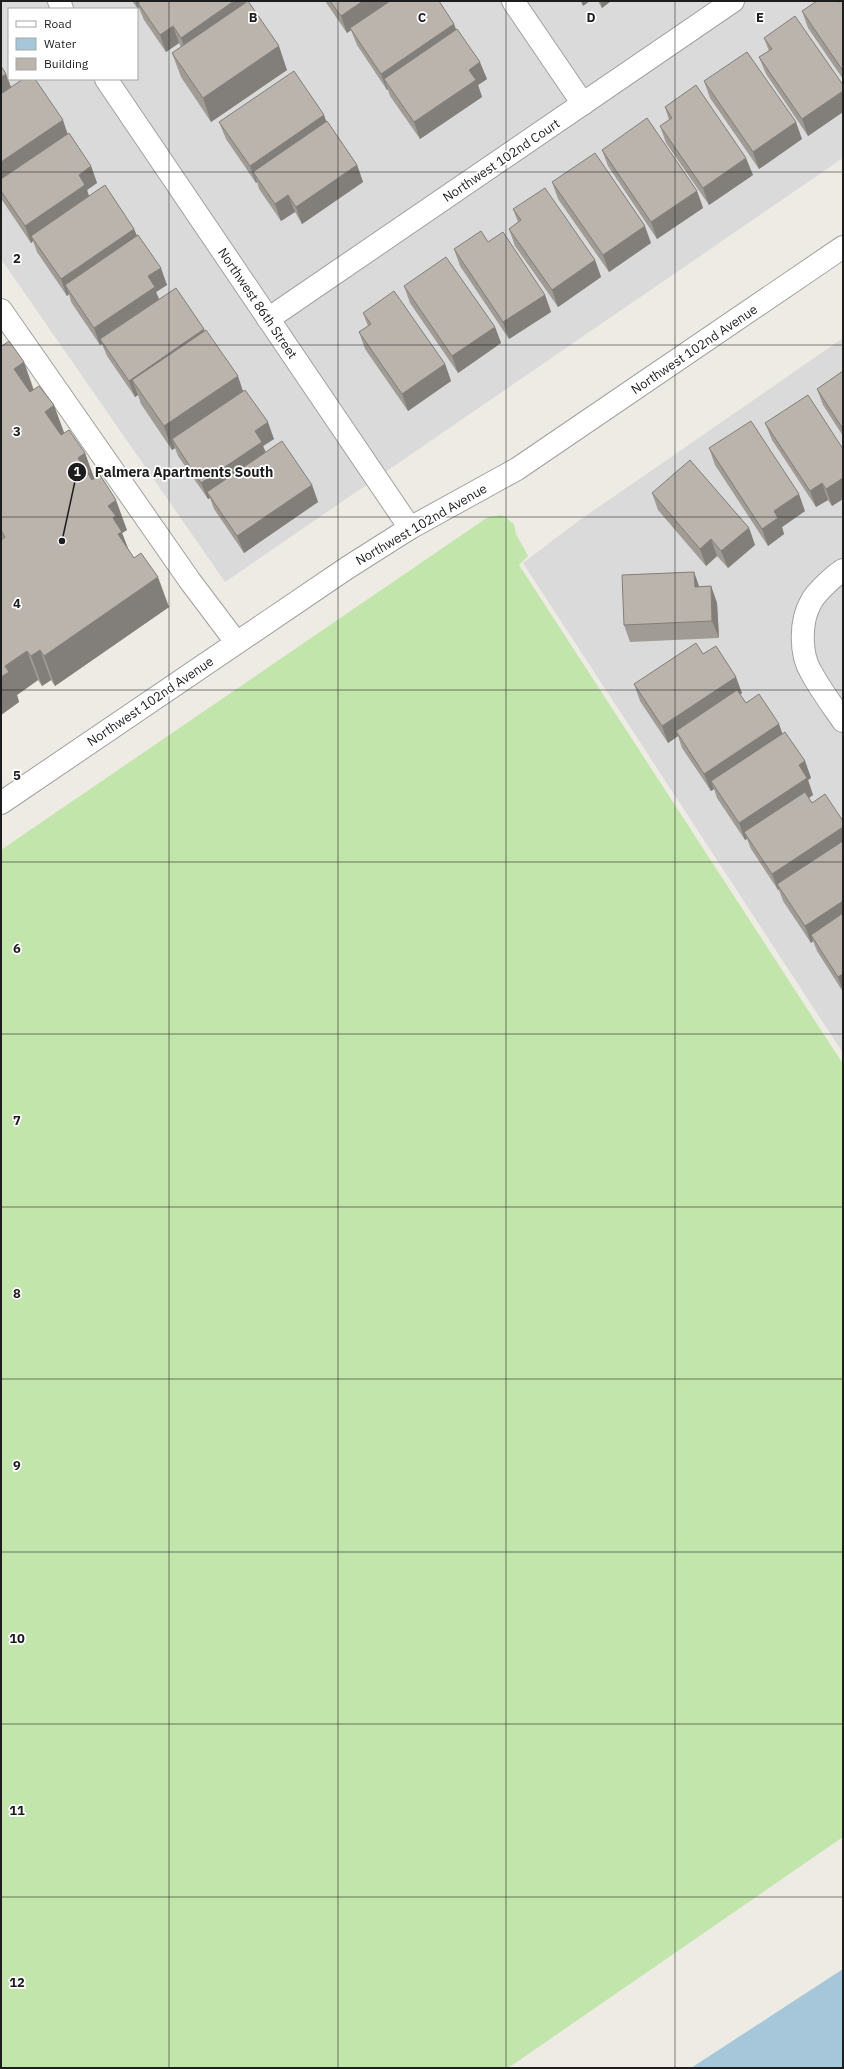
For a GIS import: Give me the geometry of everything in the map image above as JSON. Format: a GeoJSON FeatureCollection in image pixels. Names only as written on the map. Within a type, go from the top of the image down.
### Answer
{"type":"FeatureCollection","features":[{"type":"Feature","properties":{"kind":"street"},"geometry":{"type":"LineString","coordinates":[[513,1],[583,104]]}},
{"type":"Feature","properties":{"kind":"street","name":"Northwest 102nd Court"},"geometry":{"type":"LineString","coordinates":[[268,320],[733,1]]}},
{"type":"Feature","properties":{"kind":"street","name":"Northwest 86th Street"},"geometry":{"type":"LineString","coordinates":[[107,80],[410,528]]}},
{"type":"Feature","properties":{"kind":"street","name":"Northwest 102nd Avenue"},"geometry":{"type":"LineString","coordinates":[[1,803],[236,642],[410,528],[517,469],[843,247]]}},
{"type":"Feature","properties":{"kind":"street"},"geometry":{"type":"LineString","coordinates":[[1,310],[190,581],[236,642]]}},
{"type":"Feature","properties":{"kind":"street"},"geometry":{"type":"LineString","coordinates":[[843,570],[835,575],[811,601],[804,626],[802,645],[810,671],[843,721]]}},
{"type":"Feature","properties":{"kind":"shaded area"},"geometry":{"type":"Polygon","coordinates":[[[1,1],[843,1],[843,158],[225,582],[1,259],[1,1]]]}},
{"type":"Feature","properties":{"kind":"shaded area"},"geometry":{"type":"Polygon","coordinates":[[[843,338],[843,1053],[523,563],[577,522],[843,338]]]}},
{"type":"Feature","properties":{"kind":"green space"},"geometry":{"type":"Polygon","coordinates":[[[502,515],[514,524],[516,534],[528,556],[519,565],[843,1064],[843,1837],[508,2068],[1,2068],[1,850],[488,517],[502,515]]]}},
{"type":"Feature","properties":{"kind":"water"},"geometry":{"type":"Polygon","coordinates":[[[843,1969],[843,2068],[691,2068],[843,1969]]]}},
{"type":"Feature","properties":{"kind":"building"},"geometry":{"type":"Polygon","coordinates":[[[141,1],[234,1],[181,38],[173,26],[160,35],[138,3],[141,1]]]}},
{"type":"Feature","properties":{"kind":"building"},"geometry":{"type":"Polygon","coordinates":[[[248,1],[279,46],[203,98],[172,53],[248,1]]]}},
{"type":"Feature","properties":{"kind":"building"},"geometry":{"type":"Polygon","coordinates":[[[330,1],[363,1],[341,16],[330,1]]]}},
{"type":"Feature","properties":{"kind":"building"},"geometry":{"type":"Polygon","coordinates":[[[390,1],[439,1],[454,24],[381,74],[350,28],[390,1]]]}},
{"type":"Feature","properties":{"kind":"building"},"geometry":{"type":"Polygon","coordinates":[[[817,1],[843,1],[843,71],[802,11],[817,1]]]}},
{"type":"Feature","properties":{"kind":"building"},"geometry":{"type":"Polygon","coordinates":[[[795,16],[843,85],[843,91],[802,119],[759,57],[772,49],[764,38],[795,16]]]}},
{"type":"Feature","properties":{"kind":"building"},"geometry":{"type":"Polygon","coordinates":[[[457,29],[480,62],[469,70],[476,80],[414,122],[384,79],[457,29]]]}},
{"type":"Feature","properties":{"kind":"building"},"geometry":{"type":"Polygon","coordinates":[[[747,52],[796,122],[753,152],[704,81],[747,52]]]}},
{"type":"Feature","properties":{"kind":"building"},"geometry":{"type":"Polygon","coordinates":[[[1,66],[6,74],[1,77],[1,66]]]}},
{"type":"Feature","properties":{"kind":"building"},"geometry":{"type":"Polygon","coordinates":[[[294,71],[324,115],[250,166],[219,122],[294,71]]]}},
{"type":"Feature","properties":{"kind":"building"},"geometry":{"type":"Polygon","coordinates":[[[22,80],[36,80],[63,120],[1,162],[1,94],[22,80]]]}},
{"type":"Feature","properties":{"kind":"building"},"geometry":{"type":"Polygon","coordinates":[[[696,85],[746,158],[703,188],[660,126],[672,118],[665,107],[696,85]]]}},
{"type":"Feature","properties":{"kind":"building"},"geometry":{"type":"Polygon","coordinates":[[[647,118],[697,191],[651,222],[602,150],[647,118]]]}},
{"type":"Feature","properties":{"kind":"building"},"geometry":{"type":"Polygon","coordinates":[[[327,121],[357,165],[296,207],[288,195],[275,204],[253,172],[327,121]]]}},
{"type":"Feature","properties":{"kind":"building"},"geometry":{"type":"Polygon","coordinates":[[[69,133],[91,166],[79,175],[85,185],[25,226],[1,191],[1,179],[69,133]]]}},
{"type":"Feature","properties":{"kind":"building"},"geometry":{"type":"Polygon","coordinates":[[[595,153],[645,226],[603,255],[552,182],[595,153]]]}},
{"type":"Feature","properties":{"kind":"building"},"geometry":{"type":"Polygon","coordinates":[[[105,185],[134,229],[61,279],[31,236],[105,185]]]}},
{"type":"Feature","properties":{"kind":"building"},"geometry":{"type":"Polygon","coordinates":[[[545,188],[595,260],[552,290],[509,229],[521,220],[513,209],[545,188]]]}},
{"type":"Feature","properties":{"kind":"building"},"geometry":{"type":"Polygon","coordinates":[[[481,231],[488,242],[503,232],[545,295],[503,322],[454,249],[481,231]]]}},
{"type":"Feature","properties":{"kind":"building"},"geometry":{"type":"Polygon","coordinates":[[[138,235],[161,268],[148,276],[155,287],[94,328],[65,285],[138,235]]]}},
{"type":"Feature","properties":{"kind":"building"},"geometry":{"type":"Polygon","coordinates":[[[446,257],[495,327],[452,356],[404,286],[446,257]]]}},
{"type":"Feature","properties":{"kind":"building"},"geometry":{"type":"Polygon","coordinates":[[[176,288],[204,329],[129,381],[100,339],[176,288]]]}},
{"type":"Feature","properties":{"kind":"building"},"geometry":{"type":"Polygon","coordinates":[[[394,291],[445,364],[402,394],[359,332],[371,324],[363,313],[394,291]]]}},
{"type":"Feature","properties":{"kind":"building"},"geometry":{"type":"Polygon","coordinates":[[[206,330],[238,376],[164,426],[132,380],[206,330]]]}},
{"type":"Feature","properties":{"kind":"building"},"geometry":{"type":"Polygon","coordinates":[[[9,341],[24,362],[14,369],[30,392],[39,386],[54,405],[45,412],[61,435],[69,430],[85,453],[78,458],[92,480],[100,475],[116,500],[108,506],[116,516],[113,518],[122,532],[118,534],[134,558],[141,553],[158,577],[44,656],[40,650],[31,656],[27,651],[5,666],[9,672],[1,677],[1,540],[5,537],[1,530],[1,346],[9,341]]]}},
{"type":"Feature","properties":{"kind":"building"},"geometry":{"type":"Polygon","coordinates":[[[843,371],[843,429],[817,389],[843,371]]]}},
{"type":"Feature","properties":{"kind":"building"},"geometry":{"type":"Polygon","coordinates":[[[245,390],[268,422],[255,431],[262,442],[201,483],[172,439],[245,390]]]}},
{"type":"Feature","properties":{"kind":"building"},"geometry":{"type":"Polygon","coordinates":[[[808,395],[843,449],[843,478],[826,489],[822,483],[810,491],[765,423],[808,395]]]}},
{"type":"Feature","properties":{"kind":"building"},"geometry":{"type":"Polygon","coordinates":[[[751,421],[799,494],[774,511],[778,518],[762,529],[709,448],[751,421]]]}},
{"type":"Feature","properties":{"kind":"building"},"geometry":{"type":"Polygon","coordinates":[[[282,441],[312,485],[237,536],[207,492],[282,441]]]}},
{"type":"Feature","properties":{"kind":"building"},"geometry":{"type":"Polygon","coordinates":[[[690,460],[749,528],[721,551],[711,539],[700,549],[652,493],[690,460]]]}},
{"type":"Feature","properties":{"kind":"building"},"geometry":{"type":"Polygon","coordinates":[[[694,572],[695,587],[711,586],[712,621],[624,625],[622,575],[694,572]]]}},
{"type":"Feature","properties":{"kind":"building"},"geometry":{"type":"Polygon","coordinates":[[[696,643],[703,654],[716,646],[736,677],[662,726],[634,684],[696,643]]]}},
{"type":"Feature","properties":{"kind":"building"},"geometry":{"type":"Polygon","coordinates":[[[737,690],[746,703],[759,694],[779,724],[704,774],[676,731],[737,690]]]}},
{"type":"Feature","properties":{"kind":"building"},"geometry":{"type":"Polygon","coordinates":[[[785,732],[805,761],[799,765],[807,778],[739,823],[711,781],[785,732]]]}},
{"type":"Feature","properties":{"kind":"building"},"geometry":{"type":"Polygon","coordinates":[[[805,792],[812,803],[825,794],[843,821],[843,827],[772,874],[744,832],[805,792]]]}},
{"type":"Feature","properties":{"kind":"building"},"geometry":{"type":"Polygon","coordinates":[[[843,841],[843,901],[805,926],[777,884],[843,841]]]}},
{"type":"Feature","properties":{"kind":"building"},"geometry":{"type":"Polygon","coordinates":[[[843,913],[843,974],[838,977],[811,935],[843,913]]]}},
{"type":"Feature","properties":{"kind":"place","name":"Palmera Apartments South"},"geometry":{"type":"Point","coordinates":[62,541]}}]}
